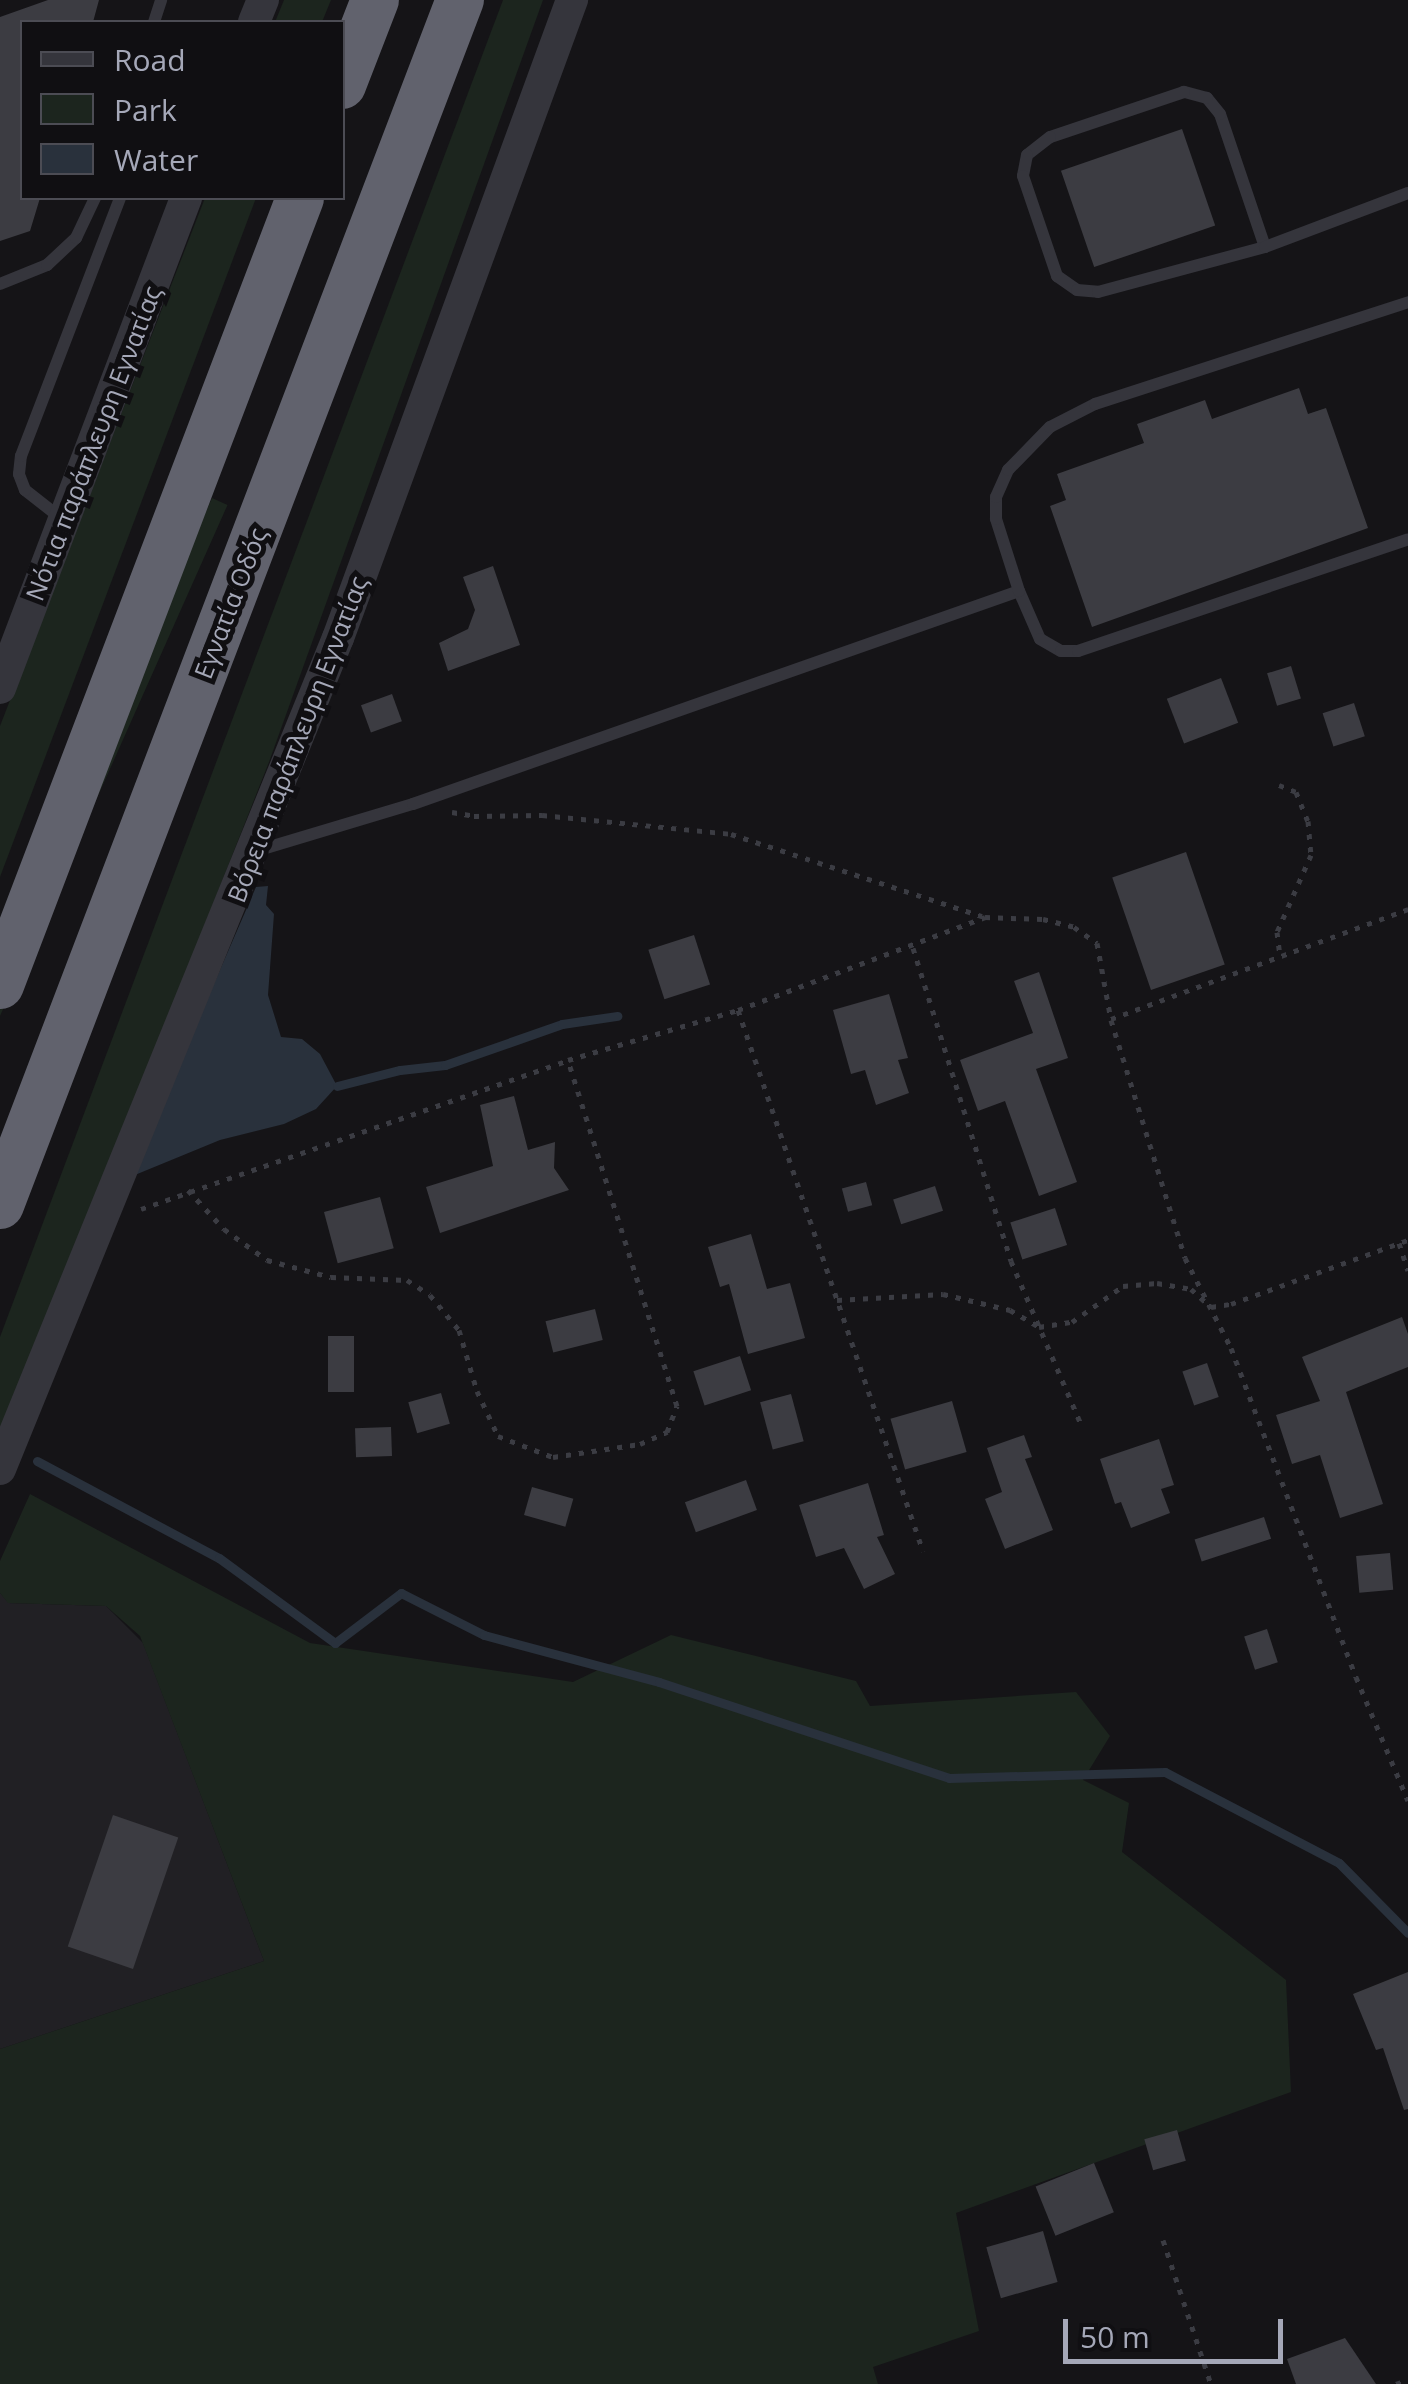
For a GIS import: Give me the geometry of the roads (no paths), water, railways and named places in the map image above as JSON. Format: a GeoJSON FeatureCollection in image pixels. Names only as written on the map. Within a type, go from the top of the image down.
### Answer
{"type":"FeatureCollection","features":[{"type":"Feature","properties":{"kind":"highway"},"geometry":{"type":"LineString","coordinates":[[345,76],[375,0]]}},
{"type":"Feature","properties":{"kind":"highway","name":"Εγνατία Οδός"},"geometry":{"type":"LineString","coordinates":[[0,1206],[460,0]]}},
{"type":"Feature","properties":{"kind":"highway"},"geometry":{"type":"LineString","coordinates":[[0,986],[299,200]]}},
{"type":"Feature","properties":{"kind":"street","name":"Βόρεια παράπλευρη Εγνατίας"},"geometry":{"type":"LineString","coordinates":[[0,1469],[254,852],[572,0]]}},
{"type":"Feature","properties":{"kind":"street","name":"Νότια παράπλευρη Εγνατίας"},"geometry":{"type":"LineString","coordinates":[[0,688],[185,200]]}},
{"type":"Feature","properties":{"kind":"lane"},"geometry":{"type":"LineString","coordinates":[[1264,247],[1220,114],[1206,98],[1184,92],[1050,137],[1027,155],[1023,176],[1057,276],[1076,290],[1098,292],[1264,247],[1408,193]]}},
{"type":"Feature","properties":{"kind":"lane"},"geometry":{"type":"LineString","coordinates":[[0,284],[47,265],[76,238],[95,200]]}},
{"type":"Feature","properties":{"kind":"lane"},"geometry":{"type":"LineString","coordinates":[[62,518],[42,508],[25,490],[19,474],[21,456],[119,200]]}},
{"type":"Feature","properties":{"kind":"lane"},"geometry":{"type":"LineString","coordinates":[[1408,302],[1095,404],[1050,427],[1008,470],[996,496],[996,519],[1019,591],[1040,639],[1061,651],[1078,652],[1408,538]]}},
{"type":"Feature","properties":{"kind":"lane"},"geometry":{"type":"LineString","coordinates":[[254,852],[413,804],[1019,591]]}},
{"type":"Feature","properties":{"kind":"water"},"geometry":{"type":"Polygon","coordinates":[[[268,886],[266,905],[274,914],[268,995],[281,1037],[302,1039],[320,1054],[337,1086],[316,1109],[284,1124],[220,1140],[130,1177],[256,887],[268,886]]]}},
{"type":"Feature","properties":{"kind":"waterway"},"geometry":{"type":"LineString","coordinates":[[337,1086],[400,1070],[445,1065],[562,1024],[617,1016]]}},
{"type":"Feature","properties":{"kind":"waterway"},"geometry":{"type":"LineString","coordinates":[[37,1461],[219,1558],[335,1643],[401,1593],[484,1635],[659,1682],[949,1778],[1165,1772],[1339,1863],[1408,1933]]}}]}
